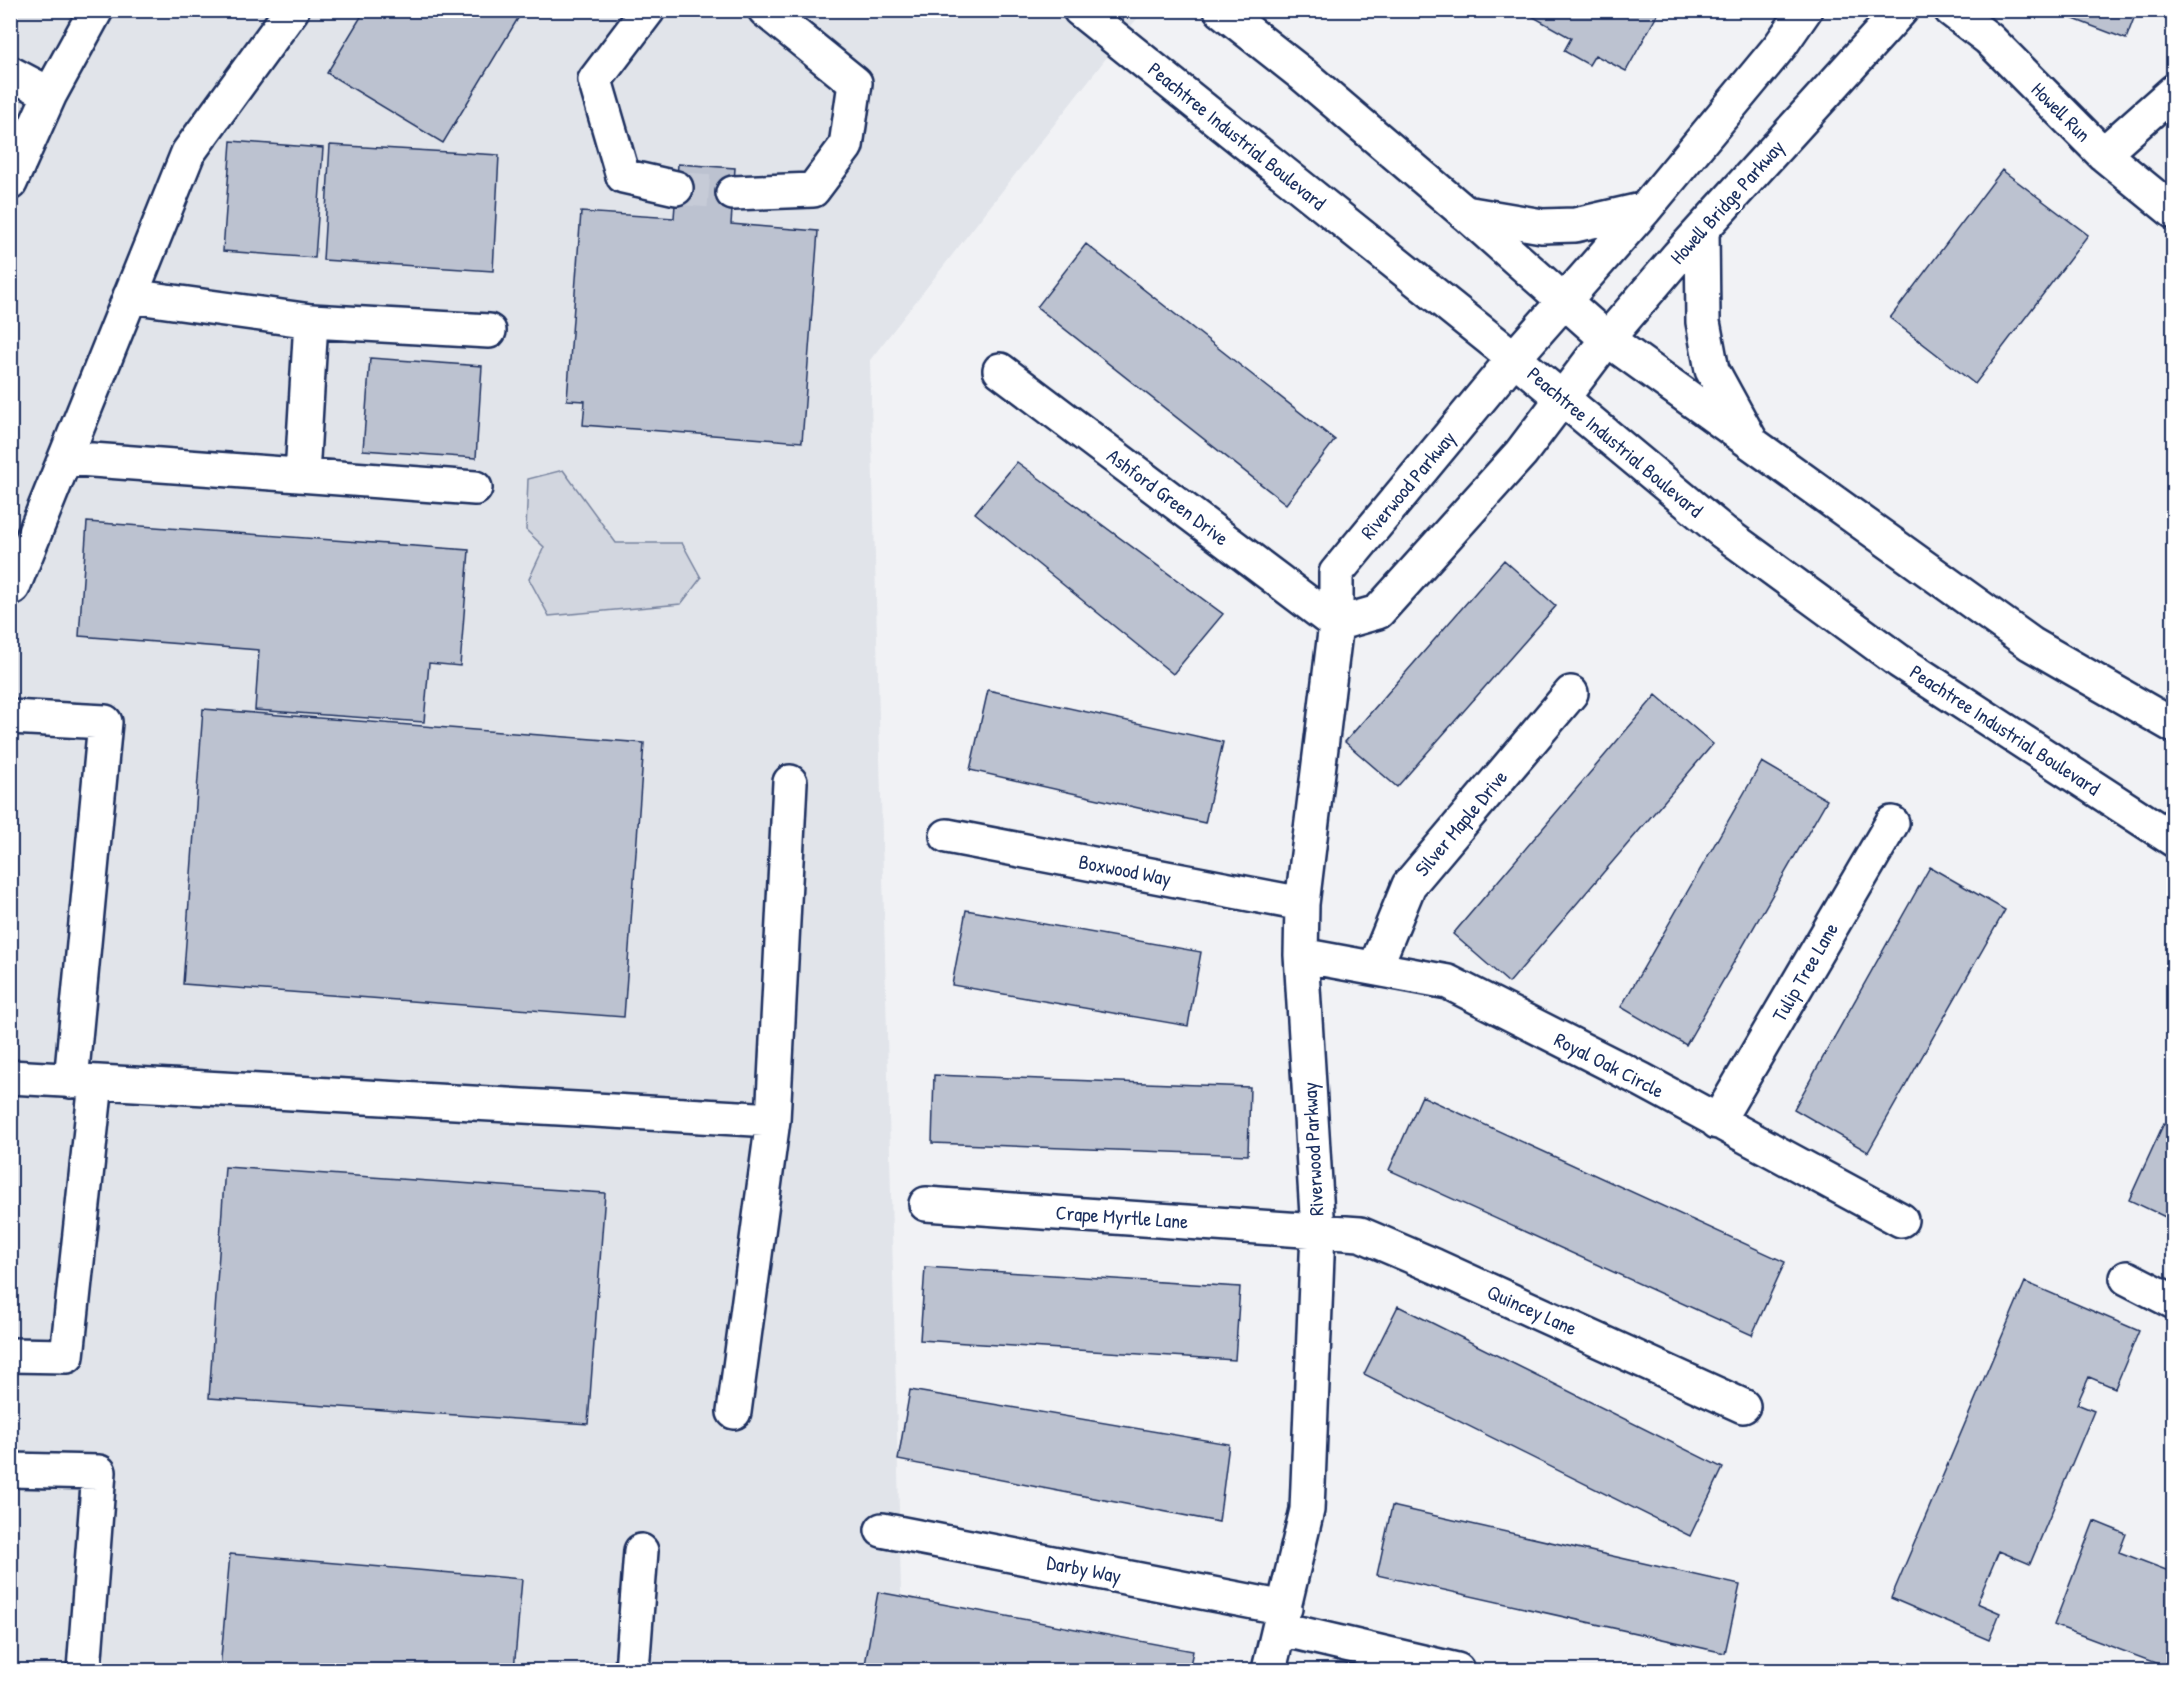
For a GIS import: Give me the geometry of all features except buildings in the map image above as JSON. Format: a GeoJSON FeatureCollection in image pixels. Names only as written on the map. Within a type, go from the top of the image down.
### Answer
{"type":"FeatureCollection","features":[{"type":"Feature","properties":{"kind":"main road"},"geometry":{"type":"LineString","coordinates":[[13,170],[50,94],[96,10]]}},
{"type":"Feature","properties":{"kind":"main road"},"geometry":{"type":"LineString","coordinates":[[13,587],[188,153],[292,10]]}},
{"type":"Feature","properties":{"kind":"main road"},"geometry":{"type":"LineString","coordinates":[[648,10],[595,80],[623,176],[676,188]]}},
{"type":"Feature","properties":{"kind":"main road"},"geometry":{"type":"LineString","coordinates":[[733,193],[813,190],[846,146],[855,83],[765,10]]}},
{"type":"Feature","properties":{"kind":"main road","name":"Peachtree Industrial Boulevard"},"geometry":{"type":"LineString","coordinates":[[1080,10],[1514,358],[1723,532],[1899,661],[2174,840]]}},
{"type":"Feature","properties":{"kind":"main road"},"geometry":{"type":"LineString","coordinates":[[1221,10],[1302,74],[1465,213],[1607,339],[2031,644],[2174,726]]}},
{"type":"Feature","properties":{"kind":"main road"},"geometry":{"type":"LineString","coordinates":[[1514,358],[1566,302],[1645,209],[1780,46],[1806,10]]}},
{"type":"Feature","properties":{"kind":"main road","name":"Howell Bridge Parkway"},"geometry":{"type":"LineString","coordinates":[[1563,401],[1607,339],[1901,10]]}},
{"type":"Feature","properties":{"kind":"main road","name":"Howell Run"},"geometry":{"type":"LineString","coordinates":[[1951,10],[1989,39],[2103,154],[2174,212]]}},
{"type":"Feature","properties":{"kind":"main road"},"geometry":{"type":"LineString","coordinates":[[10,74],[50,94]]}},
{"type":"Feature","properties":{"kind":"main road"},"geometry":{"type":"LineString","coordinates":[[2103,154],[2174,91]]}},
{"type":"Feature","properties":{"kind":"main road"},"geometry":{"type":"LineString","coordinates":[[1465,213],[1542,226],[1575,225],[1645,209]]}},
{"type":"Feature","properties":{"kind":"main road"},"geometry":{"type":"LineString","coordinates":[[1702,230],[1703,322],[1712,370],[1752,443]]}},
{"type":"Feature","properties":{"kind":"main road"},"geometry":{"type":"LineString","coordinates":[[130,296],[310,321],[489,331]]}},
{"type":"Feature","properties":{"kind":"main road"},"geometry":{"type":"LineString","coordinates":[[302,475],[310,321]]}},
{"type":"Feature","properties":{"kind":"main road","name":"Riverwood Parkway"},"geometry":{"type":"LineString","coordinates":[[1269,1671],[1307,1510],[1318,1231],[1301,955],[1302,904],[1336,624],[1336,573],[1514,358]]}},
{"type":"Feature","properties":{"kind":"main road","name":"Ashford Green Drive"},"geometry":{"type":"LineString","coordinates":[[1000,370],[1336,624]]}},
{"type":"Feature","properties":{"kind":"main road"},"geometry":{"type":"LineString","coordinates":[[1336,624],[1378,612],[1521,453],[1563,401]]}},
{"type":"Feature","properties":{"kind":"main road"},"geometry":{"type":"LineString","coordinates":[[65,458],[475,488]]}},
{"type":"Feature","properties":{"kind":"main road","name":"Silver Maple Drive"},"geometry":{"type":"LineString","coordinates":[[1375,968],[1409,885],[1571,693]]}},
{"type":"Feature","properties":{"kind":"main road"},"geometry":{"type":"LineString","coordinates":[[10,717],[105,722],[67,1356],[10,1355]]}},
{"type":"Feature","properties":{"kind":"main road"},"geometry":{"type":"LineString","coordinates":[[734,1412],[773,1120],[790,782]]}},
{"type":"Feature","properties":{"kind":"main road","name":"Tulip Tree Lane"},"geometry":{"type":"LineString","coordinates":[[1717,1122],[1892,823]]}},
{"type":"Feature","properties":{"kind":"main road","name":"Boxwood Way"},"geometry":{"type":"LineString","coordinates":[[947,836],[1302,904]]}},
{"type":"Feature","properties":{"kind":"main road","name":"Royal Oak Circle"},"geometry":{"type":"LineString","coordinates":[[1301,955],[1448,982],[1642,1080],[1901,1220]]}},
{"type":"Feature","properties":{"kind":"main road"},"geometry":{"type":"LineString","coordinates":[[10,1077],[773,1120]]}},
{"type":"Feature","properties":{"kind":"main road","name":"Crape Myrtle Lane"},"geometry":{"type":"LineString","coordinates":[[926,1204],[1318,1231]]}},
{"type":"Feature","properties":{"kind":"main road","name":"Quincey Lane"},"geometry":{"type":"LineString","coordinates":[[1318,1231],[1360,1234],[1743,1406]]}},
{"type":"Feature","properties":{"kind":"main road"},"geometry":{"type":"LineString","coordinates":[[2127,1278],[2174,1302]]}},
{"type":"Feature","properties":{"kind":"main road"},"geometry":{"type":"LineString","coordinates":[[10,1470],[99,1472],[84,1671]]}},
{"type":"Feature","properties":{"kind":"main road","name":"Darby Way"},"geometry":{"type":"LineString","coordinates":[[882,1530],[1283,1618],[1457,1671]]}},
{"type":"Feature","properties":{"kind":"main road"},"geometry":{"type":"LineString","coordinates":[[632,1671],[641,1551]]}},
{"type":"Feature","properties":{"kind":"shaded area"},"geometry":{"type":"Polygon","coordinates":[[[11,11],[1143,11],[870,360],[903,1670],[11,1670],[11,11]]]}},
{"type":"Feature","properties":{"kind":"shaded area"},"geometry":{"type":"Polygon","coordinates":[[[563,470],[616,543],[682,543],[701,578],[681,604],[549,616],[529,579],[544,547],[526,530],[528,479],[563,470]]]}},
{"type":"Feature","properties":{"kind":"water"},"geometry":{"type":"Polygon","coordinates":[[[2173,456],[2173,495],[2168,489],[2170,461],[2173,456]]]}},
{"type":"Feature","properties":{"kind":"tunnel"},"geometry":{"type":"LineString","coordinates":[[676,188],[733,193]]}}]}
